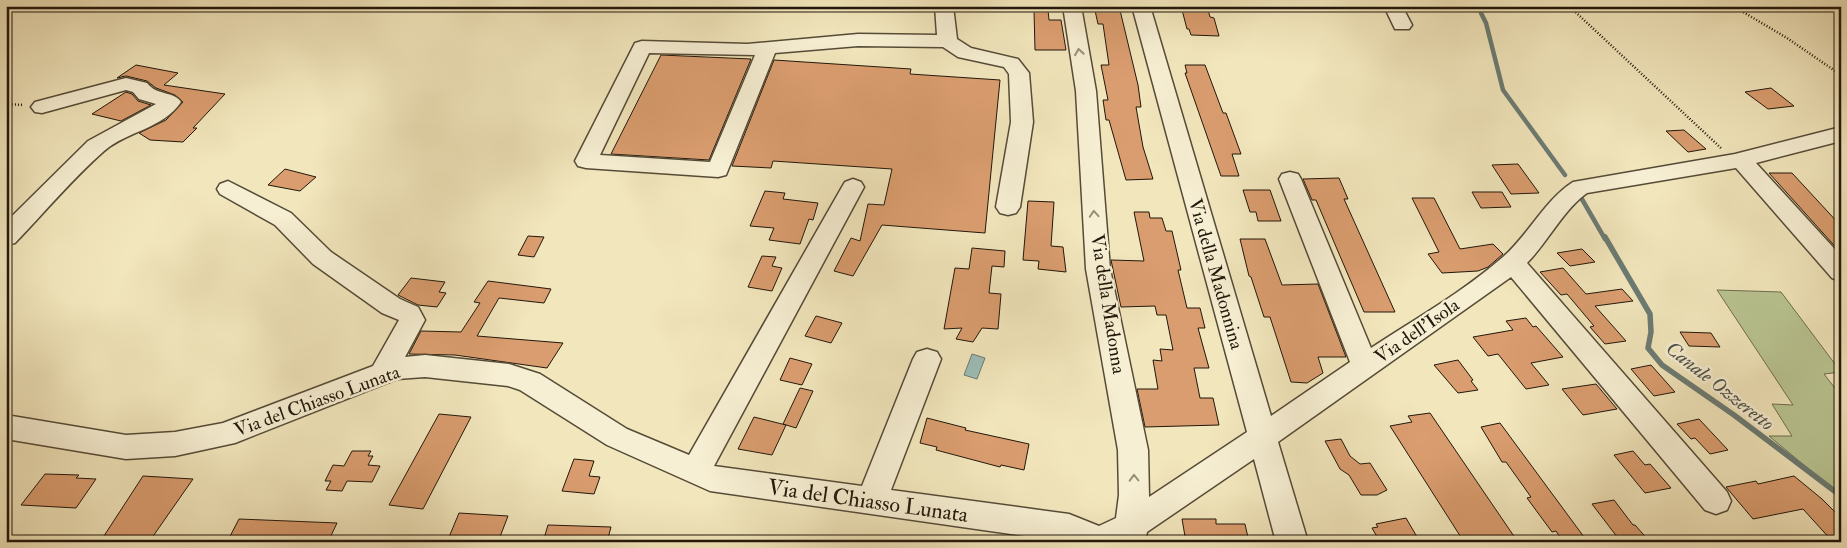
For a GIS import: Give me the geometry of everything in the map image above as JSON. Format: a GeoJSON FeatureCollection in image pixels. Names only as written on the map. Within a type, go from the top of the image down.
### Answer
{"type":"FeatureCollection","features":[{"type":"Feature","properties":{"kind":"street"},"geometry":{"type":"LineString","coordinates":[[944,6],[947,41]]}},
{"type":"Feature","properties":{"kind":"street","name":"Via della Madonna"},"geometry":{"type":"LineString","coordinates":[[1072,6],[1086,91],[1098,269],[1133,450],[1134,495],[1132,535]]}},
{"type":"Feature","properties":{"kind":"street","name":"Via della Madonnina"},"geometry":{"type":"LineString","coordinates":[[1141,6],[1292,542]]}},
{"type":"Feature","properties":{"kind":"street"},"geometry":{"type":"LineString","coordinates":[[1393,6],[1402,25]]}},
{"type":"Feature","properties":{"kind":"street"},"geometry":{"type":"LineString","coordinates":[[767,49],[718,170],[586,161],[642,47],[747,50],[858,40],[947,41],[965,53],[1011,63],[1019,73],[1022,122],[1008,207]]}},
{"type":"Feature","properties":{"kind":"street"},"geometry":{"type":"LineString","coordinates":[[6,237],[96,146],[111,134],[151,119],[171,102],[146,95],[140,87],[126,84],[42,107]]}},
{"type":"Feature","properties":{"kind":"street","name":"Via dell'Isola"},"geometry":{"type":"LineString","coordinates":[[1099,541],[1132,535],[1263,437],[1513,263],[1542,231],[1567,195],[1581,187],[1738,161],[1841,134]]}},
{"type":"Feature","properties":{"kind":"street"},"geometry":{"type":"LineString","coordinates":[[1738,161],[1841,272]]}},
{"type":"Feature","properties":{"kind":"street"},"geometry":{"type":"LineString","coordinates":[[1290,179],[1365,366]]}},
{"type":"Feature","properties":{"kind":"street"},"geometry":{"type":"LineString","coordinates":[[695,472],[852,187]]}},
{"type":"Feature","properties":{"kind":"street"},"geometry":{"type":"LineString","coordinates":[[228,189],[283,219],[322,258],[391,306],[409,314],[412,320],[383,373]]}},
{"type":"Feature","properties":{"kind":"street"},"geometry":{"type":"LineString","coordinates":[[1513,263],[1716,500]]}},
{"type":"Feature","properties":{"kind":"street"},"geometry":{"type":"LineString","coordinates":[[871,502],[927,359]]}},
{"type":"Feature","properties":{"kind":"street","name":"Via del Chiasso Lunata"},"geometry":{"type":"LineString","coordinates":[[6,427],[126,447],[175,444],[225,435],[395,369],[426,366],[509,374],[530,382],[617,438],[710,478],[871,502],[1069,528],[1099,541]]}},
{"type":"Feature","properties":{"kind":"path"},"geometry":{"type":"LineString","coordinates":[[1569,6],[1738,161]]}},
{"type":"Feature","properties":{"kind":"path"},"geometry":{"type":"LineString","coordinates":[[1734,6],[1787,38],[1841,75]]}},
{"type":"Feature","properties":{"kind":"green space"},"geometry":{"type":"Polygon","coordinates":[[[1717,290],[1781,292],[1841,372],[1824,374],[1841,396],[1841,496],[1769,436],[1792,436],[1772,404],[1793,405],[1717,290]]]}},
{"type":"Feature","properties":{"kind":"water"},"geometry":{"type":"Polygon","coordinates":[[[972,354],[985,358],[977,379],[964,375],[972,354]]]}},
{"type":"Feature","properties":{"kind":"building"},"geometry":{"type":"Polygon","coordinates":[[[1094,6],[1119,6],[1138,85],[1141,107],[1136,107],[1143,147],[1153,179],[1126,180],[1109,120],[1106,120],[1103,100],[1108,100],[1101,65],[1109,65],[1103,24],[1098,24],[1094,6]]]}},
{"type":"Feature","properties":{"kind":"building"},"geometry":{"type":"Polygon","coordinates":[[[1181,6],[1207,6],[1210,17],[1214,18],[1219,36],[1191,35],[1189,29],[1187,29],[1181,6]]]}},
{"type":"Feature","properties":{"kind":"building"},"geometry":{"type":"Polygon","coordinates":[[[1034,10],[1048,10],[1049,20],[1061,20],[1066,50],[1035,50],[1034,10]]]}},
{"type":"Feature","properties":{"kind":"building"},"geometry":{"type":"Polygon","coordinates":[[[661,55],[751,59],[709,160],[611,154],[661,55]]]}},
{"type":"Feature","properties":{"kind":"building"},"geometry":{"type":"Polygon","coordinates":[[[774,60],[911,69],[910,74],[1000,80],[985,233],[882,225],[853,276],[834,271],[851,238],[860,241],[868,204],[884,205],[892,169],[773,161],[771,168],[732,166],[774,60]]]}},
{"type":"Feature","properties":{"kind":"building"},"geometry":{"type":"Polygon","coordinates":[[[136,65],[178,73],[164,85],[225,94],[193,128],[197,128],[183,142],[150,140],[139,133],[166,120],[183,102],[175,95],[156,88],[147,81],[126,76],[117,78],[136,65]]]}},
{"type":"Feature","properties":{"kind":"building"},"geometry":{"type":"Polygon","coordinates":[[[1185,65],[1205,65],[1241,154],[1232,154],[1239,176],[1221,176],[1185,73],[1187,73],[1185,65]]]}},
{"type":"Feature","properties":{"kind":"building"},"geometry":{"type":"Polygon","coordinates":[[[1771,88],[1794,106],[1768,109],[1745,92],[1771,88]]]}},
{"type":"Feature","properties":{"kind":"building"},"geometry":{"type":"Polygon","coordinates":[[[126,92],[132,94],[138,101],[151,105],[121,121],[92,114],[126,92]]]}},
{"type":"Feature","properties":{"kind":"building"},"geometry":{"type":"Polygon","coordinates":[[[1684,130],[1706,149],[1688,152],[1666,131],[1684,130]]]}},
{"type":"Feature","properties":{"kind":"building"},"geometry":{"type":"Polygon","coordinates":[[[1518,164],[1539,193],[1511,194],[1492,165],[1518,164]]]}},
{"type":"Feature","properties":{"kind":"building"},"geometry":{"type":"Polygon","coordinates":[[[285,169],[316,177],[300,191],[268,185],[285,169]]]}},
{"type":"Feature","properties":{"kind":"building"},"geometry":{"type":"Polygon","coordinates":[[[1769,173],[1792,173],[1841,226],[1841,253],[1769,173]]]}},
{"type":"Feature","properties":{"kind":"building"},"geometry":{"type":"Polygon","coordinates":[[[1339,178],[1348,199],[1344,199],[1395,312],[1364,312],[1316,200],[1312,200],[1303,179],[1339,178]]]}},
{"type":"Feature","properties":{"kind":"building"},"geometry":{"type":"Polygon","coordinates":[[[1243,190],[1270,190],[1281,221],[1258,221],[1256,212],[1250,212],[1243,190]]]}},
{"type":"Feature","properties":{"kind":"building"},"geometry":{"type":"Polygon","coordinates":[[[765,191],[785,193],[783,199],[818,203],[813,220],[809,219],[800,244],[769,240],[774,228],[750,226],[765,191]]]}},
{"type":"Feature","properties":{"kind":"building"},"geometry":{"type":"Polygon","coordinates":[[[1472,192],[1502,192],[1511,207],[1481,208],[1472,192]]]}},
{"type":"Feature","properties":{"kind":"building"},"geometry":{"type":"Polygon","coordinates":[[[1412,198],[1434,198],[1460,249],[1493,244],[1503,254],[1488,267],[1478,271],[1442,273],[1428,254],[1439,252],[1412,198]]]}},
{"type":"Feature","properties":{"kind":"building"},"geometry":{"type":"Polygon","coordinates":[[[1028,201],[1054,202],[1051,246],[1063,247],[1066,272],[1038,269],[1039,261],[1023,260],[1028,201]]]}},
{"type":"Feature","properties":{"kind":"building"},"geometry":{"type":"Polygon","coordinates":[[[1134,212],[1149,212],[1150,218],[1162,218],[1166,231],[1172,231],[1181,270],[1178,270],[1187,308],[1200,308],[1205,328],[1198,328],[1209,368],[1194,368],[1200,398],[1213,398],[1219,425],[1145,427],[1137,389],[1158,389],[1153,360],[1162,361],[1160,349],[1173,350],[1166,315],[1157,315],[1155,306],[1121,307],[1111,260],[1144,261],[1134,212]]]}},
{"type":"Feature","properties":{"kind":"building"},"geometry":{"type":"Polygon","coordinates":[[[528,236],[544,237],[534,257],[518,255],[528,236]]]}},
{"type":"Feature","properties":{"kind":"building"},"geometry":{"type":"Polygon","coordinates":[[[1240,239],[1265,239],[1282,285],[1318,284],[1346,357],[1318,357],[1323,373],[1307,383],[1291,382],[1270,317],[1264,317],[1251,277],[1249,276],[1240,239]]]}},
{"type":"Feature","properties":{"kind":"building"},"geometry":{"type":"Polygon","coordinates":[[[972,248],[1005,251],[1004,267],[992,266],[989,293],[1001,294],[998,329],[982,328],[973,342],[956,339],[962,328],[944,329],[955,268],[969,269],[972,248]]]}},
{"type":"Feature","properties":{"kind":"building"},"geometry":{"type":"Polygon","coordinates":[[[1582,249],[1595,262],[1570,266],[1557,253],[1582,249]]]}},
{"type":"Feature","properties":{"kind":"building"},"geometry":{"type":"Polygon","coordinates":[[[762,256],[776,257],[772,266],[782,268],[772,291],[748,287],[762,256]]]}},
{"type":"Feature","properties":{"kind":"building"},"geometry":{"type":"Polygon","coordinates":[[[1563,268],[1586,294],[1622,289],[1633,301],[1595,306],[1626,341],[1605,344],[1590,327],[1594,326],[1567,294],[1561,295],[1540,272],[1563,268]]]}},
{"type":"Feature","properties":{"kind":"building"},"geometry":{"type":"Polygon","coordinates":[[[411,278],[445,282],[439,292],[446,293],[437,307],[418,305],[398,295],[411,278]]]}},
{"type":"Feature","properties":{"kind":"building"},"geometry":{"type":"Polygon","coordinates":[[[488,281],[551,289],[544,303],[499,298],[477,336],[563,343],[547,368],[455,355],[409,354],[421,331],[461,332],[480,303],[474,302],[488,281]]]}},
{"type":"Feature","properties":{"kind":"building"},"geometry":{"type":"Polygon","coordinates":[[[816,316],[842,323],[831,343],[805,336],[816,316]]]}},
{"type":"Feature","properties":{"kind":"building"},"geometry":{"type":"Polygon","coordinates":[[[1526,318],[1533,327],[1536,326],[1563,357],[1531,363],[1549,385],[1526,389],[1498,354],[1488,356],[1473,337],[1513,330],[1506,321],[1526,318]]]}},
{"type":"Feature","properties":{"kind":"building"},"geometry":{"type":"Polygon","coordinates":[[[1680,332],[1711,333],[1720,347],[1689,346],[1680,332]]]}},
{"type":"Feature","properties":{"kind":"building"},"geometry":{"type":"Polygon","coordinates":[[[790,358],[812,364],[802,385],[780,380],[790,358]]]}},
{"type":"Feature","properties":{"kind":"building"},"geometry":{"type":"Polygon","coordinates":[[[1458,360],[1478,390],[1458,393],[1434,365],[1458,360]]]}},
{"type":"Feature","properties":{"kind":"building"},"geometry":{"type":"Polygon","coordinates":[[[1651,365],[1675,392],[1654,396],[1631,369],[1651,365]]]}},
{"type":"Feature","properties":{"kind":"building"},"geometry":{"type":"Polygon","coordinates":[[[1596,384],[1617,409],[1583,415],[1562,389],[1596,384]]]}},
{"type":"Feature","properties":{"kind":"building"},"geometry":{"type":"Polygon","coordinates":[[[800,388],[813,391],[796,428],[783,424],[800,388]]]}},
{"type":"Feature","properties":{"kind":"building"},"geometry":{"type":"Polygon","coordinates":[[[1430,413],[1518,542],[1464,542],[1390,426],[1412,422],[1408,416],[1430,413]]]}},
{"type":"Feature","properties":{"kind":"building"},"geometry":{"type":"Polygon","coordinates":[[[439,414],[471,417],[423,509],[389,505],[439,414]]]}},
{"type":"Feature","properties":{"kind":"building"},"geometry":{"type":"Polygon","coordinates":[[[754,417],[786,425],[772,455],[738,449],[754,417]]]}},
{"type":"Feature","properties":{"kind":"building"},"geometry":{"type":"Polygon","coordinates":[[[927,418],[966,428],[965,430],[1029,444],[1024,470],[1001,465],[1000,467],[936,450],[937,447],[920,443],[927,418]]]}},
{"type":"Feature","properties":{"kind":"building"},"geometry":{"type":"Polygon","coordinates":[[[1699,419],[1728,450],[1710,454],[1695,438],[1691,439],[1677,424],[1699,419]]]}},
{"type":"Feature","properties":{"kind":"building"},"geometry":{"type":"Polygon","coordinates":[[[1500,423],[1584,537],[1563,542],[1556,531],[1552,532],[1527,498],[1531,497],[1506,462],[1502,462],[1481,427],[1500,423]]]}},
{"type":"Feature","properties":{"kind":"building"},"geometry":{"type":"Polygon","coordinates":[[[1341,439],[1350,456],[1360,464],[1370,463],[1387,490],[1377,495],[1361,495],[1349,475],[1340,469],[1325,441],[1341,439]]]}},
{"type":"Feature","properties":{"kind":"building"},"geometry":{"type":"Polygon","coordinates":[[[352,451],[371,451],[368,456],[373,456],[368,465],[380,466],[372,482],[347,481],[342,491],[326,490],[331,481],[325,481],[333,465],[344,466],[352,451]]]}},
{"type":"Feature","properties":{"kind":"building"},"geometry":{"type":"Polygon","coordinates":[[[1633,451],[1645,465],[1650,464],[1671,488],[1645,493],[1614,455],[1633,451]]]}},
{"type":"Feature","properties":{"kind":"building"},"geometry":{"type":"Polygon","coordinates":[[[574,459],[594,461],[589,476],[600,477],[594,494],[562,491],[574,459]]]}},
{"type":"Feature","properties":{"kind":"building"},"geometry":{"type":"Polygon","coordinates":[[[45,474],[79,475],[76,478],[96,479],[76,508],[21,505],[45,474]]]}},
{"type":"Feature","properties":{"kind":"building"},"geometry":{"type":"Polygon","coordinates":[[[143,476],[193,479],[149,542],[100,542],[143,476]]]}},
{"type":"Feature","properties":{"kind":"building"},"geometry":{"type":"Polygon","coordinates":[[[1794,476],[1822,499],[1841,518],[1841,542],[1833,542],[1803,509],[1753,519],[1726,487],[1756,481],[1758,484],[1794,476]]]}},
{"type":"Feature","properties":{"kind":"building"},"geometry":{"type":"Polygon","coordinates":[[[1614,500],[1633,525],[1650,542],[1621,542],[1592,504],[1614,500]]]}},
{"type":"Feature","properties":{"kind":"building"},"geometry":{"type":"Polygon","coordinates":[[[459,513],[508,516],[498,542],[447,542],[459,513]]]}},
{"type":"Feature","properties":{"kind":"building"},"geometry":{"type":"Polygon","coordinates":[[[1406,518],[1420,542],[1380,542],[1372,528],[1378,527],[1376,524],[1406,518]]]}},
{"type":"Feature","properties":{"kind":"building"},"geometry":{"type":"Polygon","coordinates":[[[239,519],[337,523],[328,542],[227,542],[239,519]]]}},
{"type":"Feature","properties":{"kind":"building"},"geometry":{"type":"Polygon","coordinates":[[[1182,519],[1216,519],[1216,524],[1245,524],[1249,542],[1186,542],[1182,519]]]}},
{"type":"Feature","properties":{"kind":"building"},"geometry":{"type":"Polygon","coordinates":[[[548,525],[611,527],[607,542],[543,542],[548,525]]]}},
{"type":"Feature","properties":{"kind":"waterway","name":"Canale Ozzeretto"},"geometry":{"type":"LineString","coordinates":[[1483,6],[1481,13],[1486,23],[1503,90],[1565,175]]}},
{"type":"Feature","properties":{"kind":"waterway","name":"Canale Ozzeretto"},"geometry":{"type":"LineString","coordinates":[[1579,194],[1605,239]]}},
{"type":"Feature","properties":{"kind":"waterway","name":"Canale Ozzeretto"},"geometry":{"type":"LineString","coordinates":[[1605,237],[1650,314],[1651,332],[1648,348],[1662,365],[1734,415],[1841,496]]}}]}
